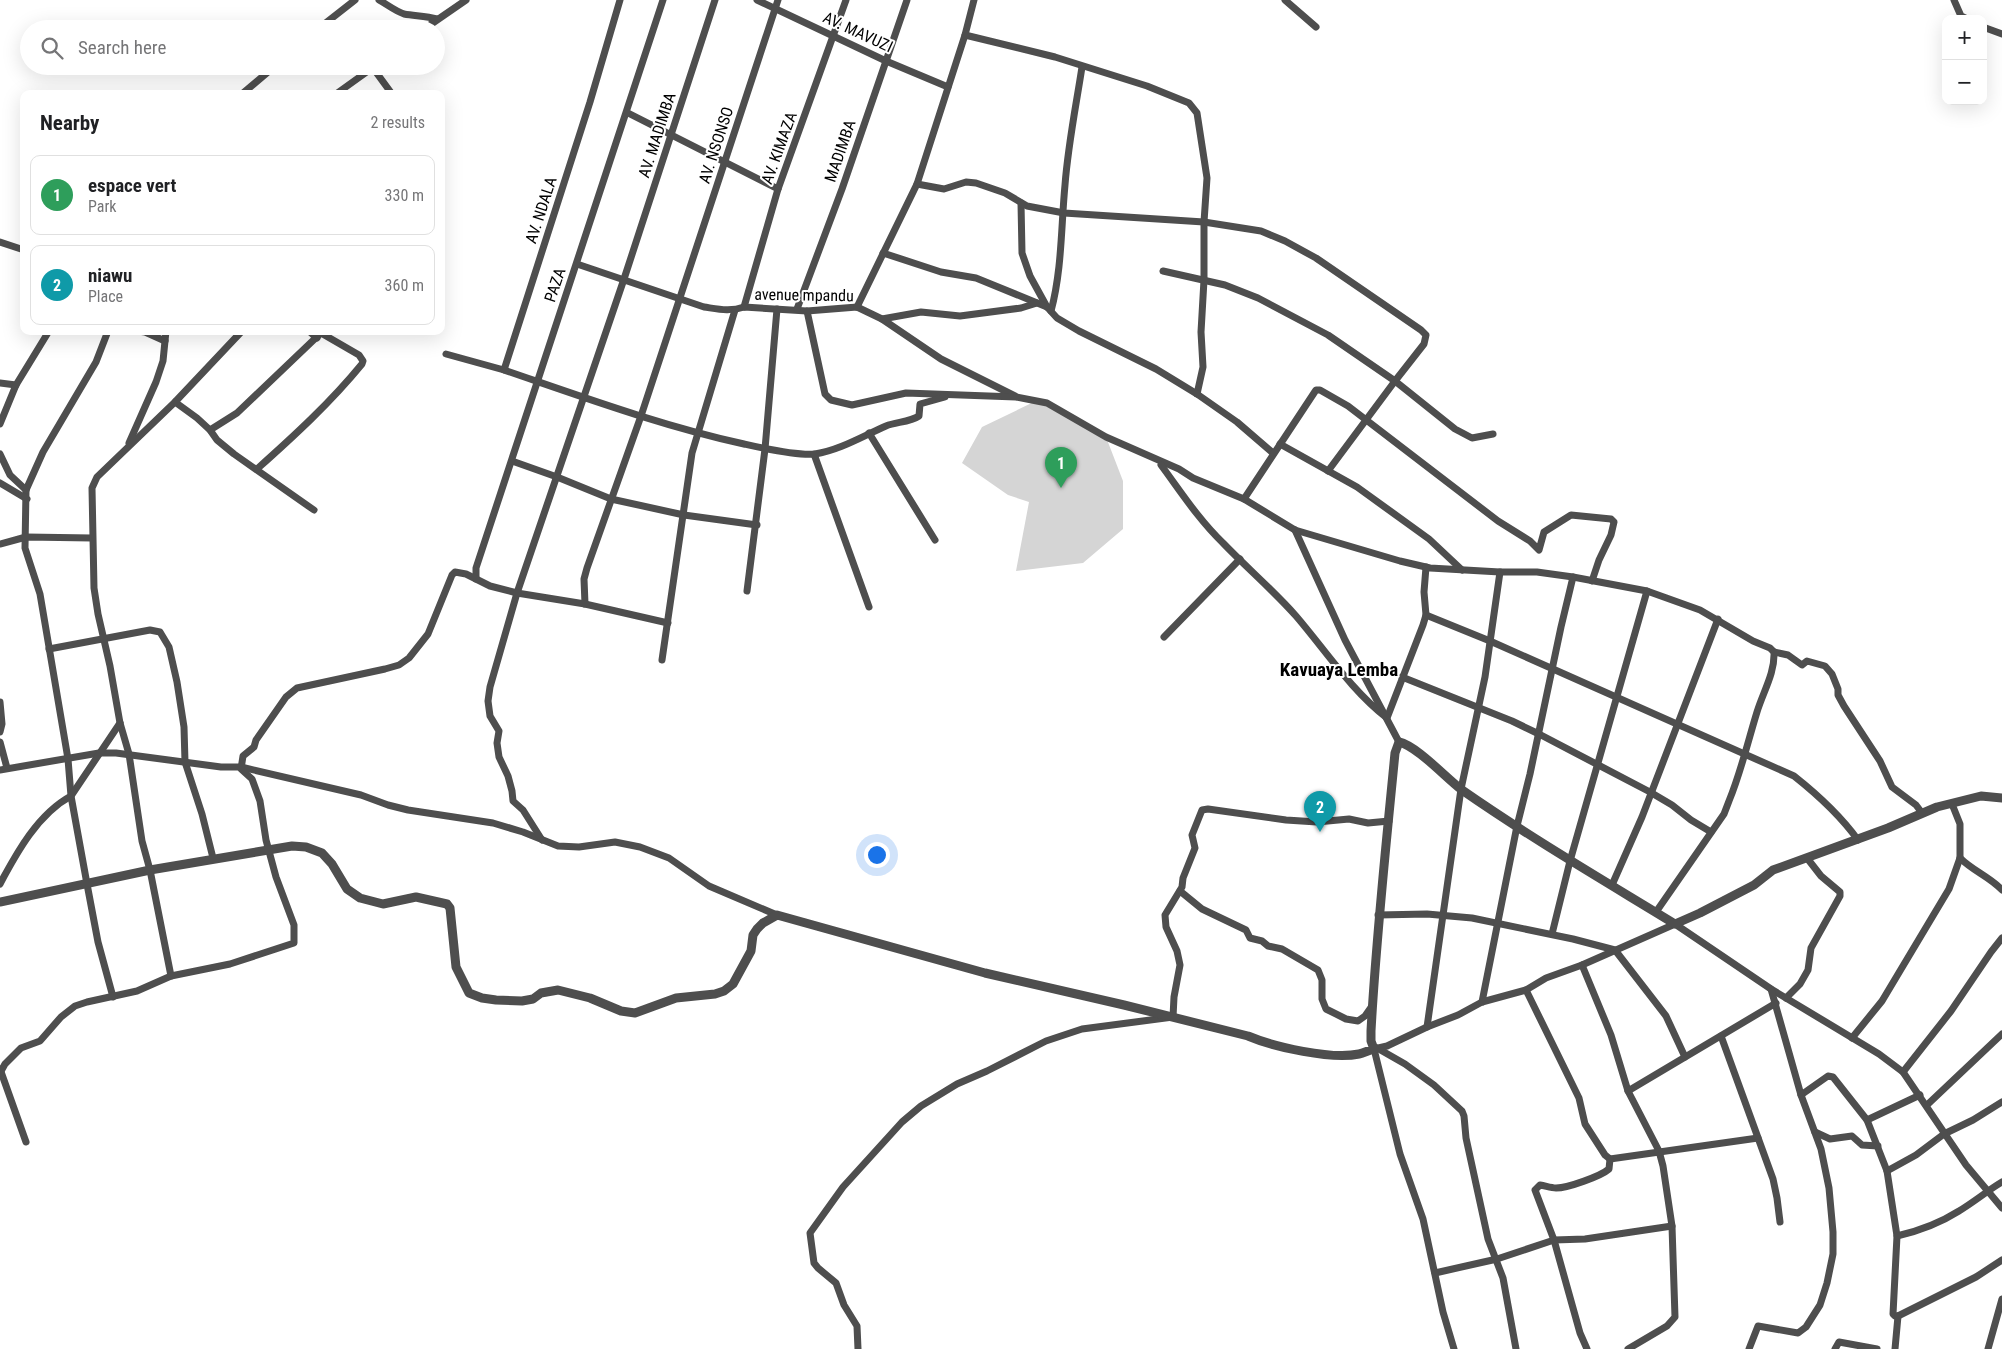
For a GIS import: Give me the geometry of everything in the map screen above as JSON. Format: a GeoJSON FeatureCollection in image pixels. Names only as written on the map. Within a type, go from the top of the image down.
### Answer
{"type":"FeatureCollection","features":[{"type":"Feature","properties":{"kind":"street"},"geometry":{"type":"LineString","coordinates":[[329,20],[355,0]]}},
{"type":"Feature","properties":{"kind":"street"},"geometry":{"type":"LineString","coordinates":[[379,0],[404,14],[423,15],[436,19],[466,0]]}},
{"type":"Feature","properties":{"kind":"street","name":"AV. NDALA"},"geometry":{"type":"LineString","coordinates":[[504,370],[590,102],[620,0]]}},
{"type":"Feature","properties":{"kind":"street","name":"PAZA"},"geometry":{"type":"LineString","coordinates":[[476,579],[476,568],[628,113],[663,0]]}},
{"type":"Feature","properties":{"kind":"street","name":"AV. MADIMBA"},"geometry":{"type":"LineString","coordinates":[[542,840],[523,810],[513,801],[508,776],[499,757],[498,731],[490,716],[488,701],[499,652],[517,593],[624,279],[715,0]]}},
{"type":"Feature","properties":{"kind":"street","name":"AV. MAVUZI"},"geometry":{"type":"LineString","coordinates":[[757,0],[886,61],[948,87]]}},
{"type":"Feature","properties":{"kind":"street","name":"AV. NSONSO"},"geometry":{"type":"LineString","coordinates":[[585,604],[584,579],[587,568],[641,416],[778,0]]}},
{"type":"Feature","properties":{"kind":"street","name":"AV. KIMAZA"},"geometry":{"type":"LineString","coordinates":[[744,307],[778,189],[846,0]]}},
{"type":"Feature","properties":{"kind":"street","name":"MADIMBA"},"geometry":{"type":"LineString","coordinates":[[797,310],[842,189],[907,0]]}},
{"type":"Feature","properties":{"kind":"street"},"geometry":{"type":"LineString","coordinates":[[857,307],[917,184],[965,35],[974,0]]}},
{"type":"Feature","properties":{"kind":"street"},"geometry":{"type":"LineString","coordinates":[[1285,0],[1316,26]]}},
{"type":"Feature","properties":{"kind":"street"},"geometry":{"type":"LineString","coordinates":[[1954,0],[1961,15]]}},
{"type":"Feature","properties":{"kind":"street"},"geometry":{"type":"LineString","coordinates":[[1987,28],[2002,34]]}},
{"type":"Feature","properties":{"kind":"street"},"geometry":{"type":"LineString","coordinates":[[965,35],[1028,50],[1147,86],[1189,102],[1197,112],[1207,178],[1201,332],[1203,367],[1197,394]]}},
{"type":"Feature","properties":{"kind":"street"},"geometry":{"type":"LineString","coordinates":[[1049,309],[1056,288],[1064,213],[1064,185],[1082,66]]}},
{"type":"Feature","properties":{"kind":"street"},"geometry":{"type":"LineString","coordinates":[[247,90],[264,75]]}},
{"type":"Feature","properties":{"kind":"street"},"geometry":{"type":"LineString","coordinates":[[342,90],[363,75]]}},
{"type":"Feature","properties":{"kind":"street"},"geometry":{"type":"LineString","coordinates":[[379,75],[389,90]]}},
{"type":"Feature","properties":{"kind":"street"},"geometry":{"type":"LineString","coordinates":[[628,113],[778,189]]}},
{"type":"Feature","properties":{"kind":"street"},"geometry":{"type":"LineString","coordinates":[[917,184],[944,189],[966,182],[976,183],[1005,192],[1021,203],[1034,208],[1064,213],[1204,222],[1261,231],[1285,241],[1345,277],[1421,330],[1426,335],[1424,344],[1328,471]]}},
{"type":"Feature","properties":{"kind":"street"},"geometry":{"type":"LineString","coordinates":[[1021,203],[1022,253],[1030,276],[1049,309],[1057,318],[1156,369],[1197,394],[1237,422],[1273,453]]}},
{"type":"Feature","properties":{"kind":"street"},"geometry":{"type":"LineString","coordinates":[[0,242],[20,249]]}},
{"type":"Feature","properties":{"kind":"street"},"geometry":{"type":"LineString","coordinates":[[883,253],[941,272],[976,278],[1037,302],[1049,309]]}},
{"type":"Feature","properties":{"kind":"street","name":"avenue mpandu"},"geometry":{"type":"LineString","coordinates":[[576,264],[680,299],[722,310],[735,310],[744,307],[807,311],[857,307],[882,319],[941,359],[1016,397]]}},
{"type":"Feature","properties":{"kind":"street"},"geometry":{"type":"LineString","coordinates":[[1163,272],[1225,285],[1266,302],[1328,335],[1362,357],[1455,429],[1472,438],[1493,434]]}},
{"type":"Feature","properties":{"kind":"street"},"geometry":{"type":"LineString","coordinates":[[882,319],[928,312],[960,316],[1021,308],[1037,302]]}},
{"type":"Feature","properties":{"kind":"street"},"geometry":{"type":"LineString","coordinates":[[747,591],[757,526],[765,449],[776,309]]}},
{"type":"Feature","properties":{"kind":"street"},"geometry":{"type":"LineString","coordinates":[[662,660],[692,453],[735,310]]}},
{"type":"Feature","properties":{"kind":"street"},"geometry":{"type":"LineString","coordinates":[[807,311],[823,386],[831,400],[852,404],[906,393],[1016,397],[1047,403],[1106,437],[1179,469],[1193,478],[1244,499],[1296,530],[1426,567],[1500,572],[1537,572],[1573,577],[1647,592],[1700,610],[1753,641],[1770,648],[1774,652],[1788,655],[1802,665],[1807,661],[1825,666],[1832,674],[1838,688],[1838,695],[1844,706],[1880,760],[1892,787],[1912,801],[1922,813]]}},
{"type":"Feature","properties":{"kind":"street"},"geometry":{"type":"LineString","coordinates":[[1,420],[16,385],[47,335]]}},
{"type":"Feature","properties":{"kind":"street"},"geometry":{"type":"LineString","coordinates":[[106,335],[96,362],[43,452],[26,490],[26,537],[27,555],[40,594],[68,759],[71,796],[86,884],[98,942],[113,997]]}},
{"type":"Feature","properties":{"kind":"street"},"geometry":{"type":"LineString","coordinates":[[151,335],[164,341]]}},
{"type":"Feature","properties":{"kind":"street"},"geometry":{"type":"LineString","coordinates":[[127,448],[156,382],[163,361],[165,335]]}},
{"type":"Feature","properties":{"kind":"street"},"geometry":{"type":"LineString","coordinates":[[171,976],[150,870],[138,822],[129,754],[120,723],[98,614],[94,588],[92,538],[93,484],[97,477],[175,402],[238,335]]}},
{"type":"Feature","properties":{"kind":"street"},"geometry":{"type":"LineString","coordinates":[[210,430],[237,412],[319,335]]}},
{"type":"Feature","properties":{"kind":"street"},"geometry":{"type":"LineString","coordinates":[[257,469],[278,451],[346,383],[362,364],[363,361],[359,356],[322,335]]}},
{"type":"Feature","properties":{"kind":"street"},"geometry":{"type":"LineString","coordinates":[[446,354],[504,370],[584,398],[697,433],[765,449],[814,454],[844,445],[890,424],[915,419],[919,416],[920,404],[952,394]]}},
{"type":"Feature","properties":{"kind":"street"},"geometry":{"type":"LineString","coordinates":[[0,383],[16,385]]}},
{"type":"Feature","properties":{"kind":"street"},"geometry":{"type":"LineString","coordinates":[[1244,499],[1316,390],[1335,397],[1498,521],[1530,541],[1539,550],[1544,532],[1571,515],[1611,519],[1614,522],[1611,535],[1599,560],[1592,581]]}},
{"type":"Feature","properties":{"kind":"street"},"geometry":{"type":"LineString","coordinates":[[175,402],[188,410],[210,430],[222,445],[314,510]]}},
{"type":"Feature","properties":{"kind":"street"},"geometry":{"type":"LineString","coordinates":[[869,434],[935,540]]}},
{"type":"Feature","properties":{"kind":"street"},"geometry":{"type":"LineString","coordinates":[[1280,444],[1357,487],[1429,539],[1462,570]]}},
{"type":"Feature","properties":{"kind":"street"},"geometry":{"type":"LineString","coordinates":[[0,454],[10,475],[26,490]]}},
{"type":"Feature","properties":{"kind":"street"},"geometry":{"type":"LineString","coordinates":[[814,454],[869,606]]}},
{"type":"Feature","properties":{"kind":"street"},"geometry":{"type":"LineString","coordinates":[[512,461],[557,476],[611,499],[684,516],[757,526]]}},
{"type":"Feature","properties":{"kind":"street"},"geometry":{"type":"LineString","coordinates":[[1161,465],[1202,520],[1295,615],[1343,675],[1371,706],[1387,718]]}},
{"type":"Feature","properties":{"kind":"street"},"geometry":{"type":"LineString","coordinates":[[0,483],[27,499]]}},
{"type":"Feature","properties":{"kind":"street"},"geometry":{"type":"LineString","coordinates":[[1296,530],[1345,640],[1399,742],[1411,748],[1461,789],[1570,861],[1675,924],[1771,989],[1879,1054],[1903,1072],[1944,1134],[1987,1193],[2002,1208]]}},
{"type":"Feature","properties":{"kind":"street"},"geometry":{"type":"LineString","coordinates":[[0,544],[26,537],[92,538]]}},
{"type":"Feature","properties":{"kind":"street"},"geometry":{"type":"LineString","coordinates":[[1164,637],[1240,559]]}},
{"type":"Feature","properties":{"kind":"street"},"geometry":{"type":"LineString","coordinates":[[1387,718],[1426,616],[1424,592],[1426,567]]}},
{"type":"Feature","properties":{"kind":"street"},"geometry":{"type":"LineString","coordinates":[[240,767],[244,755],[254,747],[256,740],[292,691],[308,685],[385,669],[399,664],[413,654],[428,634],[452,575],[455,572],[460,572],[490,586],[517,593],[585,604],[668,624]]}},
{"type":"Feature","properties":{"kind":"street"},"geometry":{"type":"LineString","coordinates":[[1427,1027],[1461,789],[1478,708],[1500,572]]}},
{"type":"Feature","properties":{"kind":"street"},"geometry":{"type":"LineString","coordinates":[[1482,1002],[1517,826],[1573,577]]}},
{"type":"Feature","properties":{"kind":"street"},"geometry":{"type":"LineString","coordinates":[[1552,934],[1570,861],[1647,592]]}},
{"type":"Feature","properties":{"kind":"street"},"geometry":{"type":"LineString","coordinates":[[1426,616],[1490,641],[1794,776],[1822,799],[1847,825],[1858,840]]}},
{"type":"Feature","properties":{"kind":"street"},"geometry":{"type":"LineString","coordinates":[[1612,885],[1642,816],[1718,619]]}},
{"type":"Feature","properties":{"kind":"street"},"geometry":{"type":"LineString","coordinates":[[49,649],[150,630],[160,632],[164,636],[169,647],[177,682],[184,727],[185,762],[202,814],[213,858]]}},
{"type":"Feature","properties":{"kind":"street"},"geometry":{"type":"LineString","coordinates":[[1656,912],[1724,814],[1730,801],[1758,709],[1770,679],[1774,652]]}},
{"type":"Feature","properties":{"kind":"street"},"geometry":{"type":"LineString","coordinates":[[1402,677],[1512,721],[1539,734],[1650,792],[1711,832]]}},
{"type":"Feature","properties":{"kind":"street"},"geometry":{"type":"LineString","coordinates":[[0,702],[2,724],[0,732]]}},
{"type":"Feature","properties":{"kind":"street"},"geometry":{"type":"LineString","coordinates":[[0,884],[22,843],[58,803],[71,796],[120,723]]}},
{"type":"Feature","properties":{"kind":"street"},"geometry":{"type":"LineString","coordinates":[[0,742],[3,769],[99,753],[129,754],[221,767],[240,767],[361,795],[401,808],[493,824],[570,848],[615,842],[640,846],[669,858],[709,886],[777,915],[985,973],[1173,1017],[1266,1042],[1312,1052],[1346,1055],[1359,1054],[1387,1046],[1458,1015],[1482,1002],[1526,990],[1546,978],[1582,965],[1700,913],[1754,885],[1773,870],[1858,840],[1937,807],[1981,796],[2002,798]]}},
{"type":"Feature","properties":{"kind":"street"},"geometry":{"type":"LineString","coordinates":[[1399,742],[1395,753],[1390,821],[1378,915],[1371,1040],[1376,1048],[1398,1147],[1423,1219],[1443,1312],[1454,1349]]}},
{"type":"Feature","properties":{"kind":"street"},"geometry":{"type":"LineString","coordinates":[[26,1142],[0,1071],[4,1064],[21,1048],[40,1041],[68,1010],[87,1002],[137,991],[171,976],[230,964],[294,942],[294,925],[276,877],[258,793],[252,779],[240,767]]}},
{"type":"Feature","properties":{"kind":"street"},"geometry":{"type":"LineString","coordinates":[[1852,1038],[1882,1001],[1949,888],[1960,858],[1960,824],[1952,804]]}},
{"type":"Feature","properties":{"kind":"street"},"geometry":{"type":"LineString","coordinates":[[1173,1017],[1174,997],[1180,965],[1177,951],[1166,927],[1165,916],[1180,890],[1194,851],[1195,844],[1192,835],[1202,810],[1292,821],[1317,822],[1349,819],[1368,824],[1390,821]]}},
{"type":"Feature","properties":{"kind":"street"},"geometry":{"type":"LineString","coordinates":[[0,902],[213,858],[292,846],[306,848],[322,853],[332,864],[347,890],[360,898],[383,904],[416,897],[447,904],[450,908],[456,966],[463,984],[473,996],[496,1000],[522,1001],[533,999],[541,993],[558,990],[590,998],[621,1011],[636,1013],[676,998],[715,994],[724,991],[733,984],[751,951],[753,936],[757,929],[763,922],[777,915]]}},
{"type":"Feature","properties":{"kind":"street"},"geometry":{"type":"LineString","coordinates":[[1786,998],[1800,984],[1808,970],[1811,948],[1840,896],[1840,892],[1821,876],[1807,858]]}},
{"type":"Feature","properties":{"kind":"street"},"geometry":{"type":"LineString","coordinates":[[1960,858],[1970,868],[1992,881],[2002,890]]}},
{"type":"Feature","properties":{"kind":"street"},"geometry":{"type":"LineString","coordinates":[[1180,890],[1202,909],[1246,930],[1250,938],[1262,941],[1268,946],[1282,949],[1318,970],[1322,980],[1326,1009],[1336,1015],[1358,1021],[1365,1016],[1372,1006]]}},
{"type":"Feature","properties":{"kind":"street"},"geometry":{"type":"LineString","coordinates":[[1378,915],[1443,915],[1497,922],[1615,950],[1666,1016],[1685,1057]]}},
{"type":"Feature","properties":{"kind":"street"},"geometry":{"type":"LineString","coordinates":[[1903,1072],[1951,1011],[1990,952],[2002,938]]}},
{"type":"Feature","properties":{"kind":"street"},"geometry":{"type":"LineString","coordinates":[[1582,965],[1611,1036],[1628,1091],[1660,1151],[1672,1226],[1675,1317],[1667,1326],[1628,1349]]}},
{"type":"Feature","properties":{"kind":"street"},"geometry":{"type":"LineString","coordinates":[[1749,1349],[1758,1326],[1791,1332],[1802,1331],[1817,1310],[1827,1283],[1833,1254],[1829,1188],[1821,1149],[1802,1095],[1771,989]]}},
{"type":"Feature","properties":{"kind":"street"},"geometry":{"type":"LineString","coordinates":[[1526,990],[1576,1090],[1582,1106],[1585,1124],[1605,1155],[1610,1159],[1758,1138]]}},
{"type":"Feature","properties":{"kind":"street"},"geometry":{"type":"LineString","coordinates":[[1628,1091],[1776,1003]]}},
{"type":"Feature","properties":{"kind":"street"},"geometry":{"type":"LineString","coordinates":[[858,1349],[857,1326],[844,1305],[836,1283],[818,1268],[814,1262],[810,1233],[843,1187],[896,1129],[921,1106],[956,1084],[987,1071],[1046,1041],[1082,1029],[1173,1017]]}},
{"type":"Feature","properties":{"kind":"street"},"geometry":{"type":"LineString","coordinates":[[1926,1105],[2002,1034]]}},
{"type":"Feature","properties":{"kind":"street"},"geometry":{"type":"LineString","coordinates":[[1721,1036],[1773,1179],[1780,1222]]}},
{"type":"Feature","properties":{"kind":"street"},"geometry":{"type":"LineString","coordinates":[[1376,1048],[1405,1064],[1441,1090],[1462,1110],[1465,1120],[1466,1138],[1488,1239],[1503,1278],[1516,1349]]}},
{"type":"Feature","properties":{"kind":"street"},"geometry":{"type":"LineString","coordinates":[[1802,1095],[1828,1076],[1833,1077],[1867,1120],[1887,1170],[1897,1236],[1893,1314],[1898,1316]]}},
{"type":"Feature","properties":{"kind":"street"},"geometry":{"type":"LineString","coordinates":[[1867,1120],[1920,1096]]}},
{"type":"Feature","properties":{"kind":"street"},"geometry":{"type":"LineString","coordinates":[[1887,1170],[1916,1155],[1944,1134],[1973,1120],[2002,1102]]}},
{"type":"Feature","properties":{"kind":"street"},"geometry":{"type":"LineString","coordinates":[[1815,1132],[1830,1140],[1852,1136],[1862,1145],[1878,1146]]}},
{"type":"Feature","properties":{"kind":"street"},"geometry":{"type":"LineString","coordinates":[[1587,1349],[1580,1333],[1554,1240],[1535,1190],[1540,1185],[1558,1188],[1565,1187],[1598,1175],[1609,1168],[1610,1159]]}},
{"type":"Feature","properties":{"kind":"street"},"geometry":{"type":"LineString","coordinates":[[1897,1236],[1918,1231],[1935,1224],[1958,1212],[2002,1182]]}},
{"type":"Feature","properties":{"kind":"street"},"geometry":{"type":"LineString","coordinates":[[1435,1273],[1497,1259],[1554,1240],[1585,1239],[1672,1226]]}},
{"type":"Feature","properties":{"kind":"street"},"geometry":{"type":"LineString","coordinates":[[1898,1316],[1976,1277],[2002,1260]]}},
{"type":"Feature","properties":{"kind":"street"},"geometry":{"type":"LineString","coordinates":[[1988,1349],[2002,1299]]}},
{"type":"Feature","properties":{"kind":"street"},"geometry":{"type":"LineString","coordinates":[[1895,1349],[1898,1316]]}},
{"type":"Feature","properties":{"kind":"street"},"geometry":{"type":"LineString","coordinates":[[1835,1349],[1839,1342],[1842,1342],[1877,1349]]}},
{"type":"Feature","properties":{"kind":"shaded area"},"geometry":{"type":"Polygon","coordinates":[[[1038,400],[1106,437],[1123,481],[1123,529],[1083,563],[1016,571],[1029,502],[1008,495],[962,463],[982,427],[1038,400]]]}},
{"type":"Feature","properties":{"kind":"place","name":"espace vert"},"geometry":{"type":"Point","coordinates":[1061,488]}},
{"type":"Feature","properties":{"kind":"place","name":"niawu"},"geometry":{"type":"Point","coordinates":[1320,832]}},
{"type":"Feature","properties":{"kind":"district","name":"Kavuaya Lemba"},"geometry":{"type":"Point","coordinates":[1339,669]}}]}
